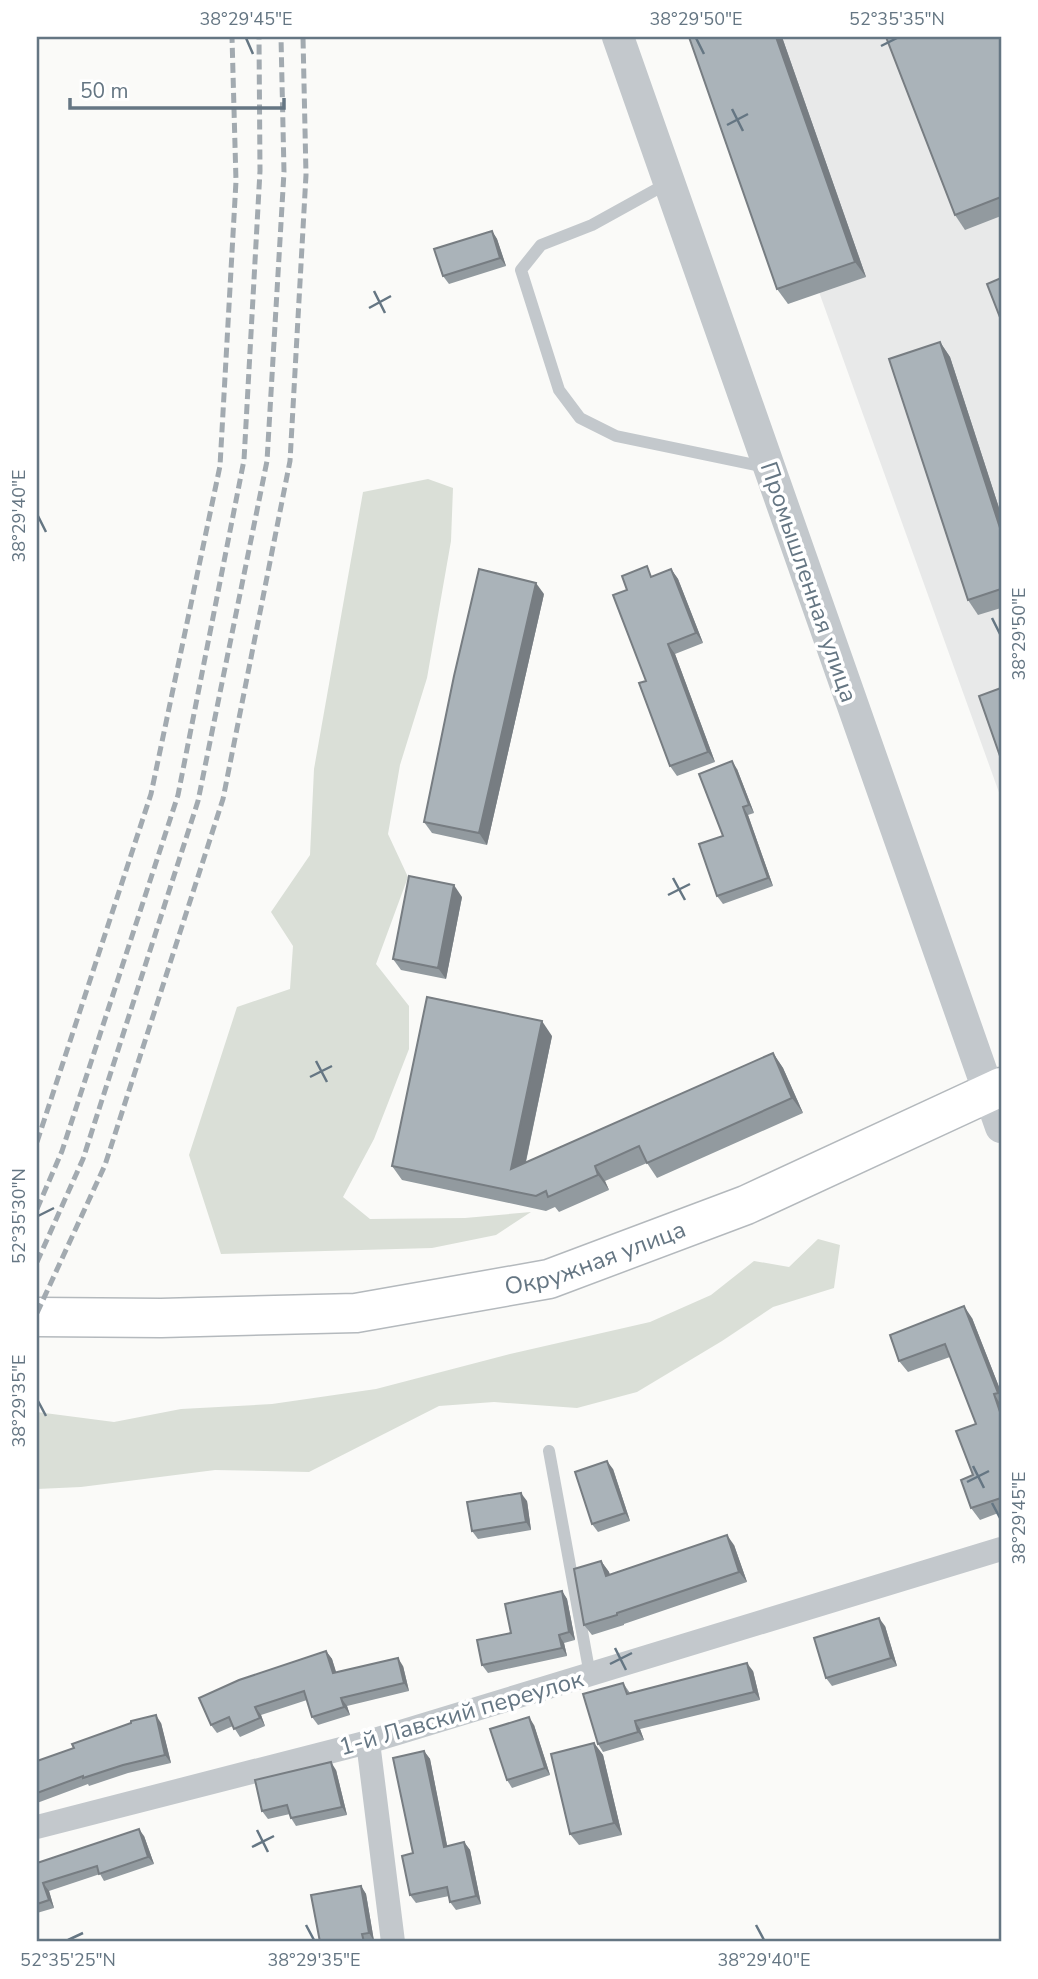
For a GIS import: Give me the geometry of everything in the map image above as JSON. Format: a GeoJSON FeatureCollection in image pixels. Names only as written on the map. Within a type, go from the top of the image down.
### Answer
{"type":"FeatureCollection","features":[{"type":"Feature","properties":{"kind":"highway","name":"Окружная улица"},"geometry":{"type":"LineString","coordinates":[[37,1317],[161,1318],[356,1313],[549,1279],[746,1205],[997,1103]]}},
{"type":"Feature","properties":{"kind":"street","name":"Промышленная улица"},"geometry":{"type":"LineString","coordinates":[[618,37],[769,468],[997,1103]]}},
{"type":"Feature","properties":{"kind":"street","name":"1-й Лавский переулок"},"geometry":{"type":"LineString","coordinates":[[37,1827],[368,1742],[1001,1549]]}},
{"type":"Feature","properties":{"kind":"street"},"geometry":{"type":"LineString","coordinates":[[368,1742],[393,1942]]}},
{"type":"Feature","properties":{"kind":"lane"},"geometry":{"type":"LineString","coordinates":[[669,182],[592,225],[541,245],[521,270],[559,390],[580,418],[617,436],[769,468]]}},
{"type":"Feature","properties":{"kind":"lane"},"geometry":{"type":"LineString","coordinates":[[549,1451],[590,1675]]}},
{"type":"Feature","properties":{"kind":"shaded area"},"geometry":{"type":"Polygon","coordinates":[[[695,37],[1001,37],[1001,798],[819,292],[788,304],[695,37]]]}},
{"type":"Feature","properties":{"kind":"shaded area"},"geometry":{"type":"Polygon","coordinates":[[[428,479],[453,488],[451,541],[427,678],[400,765],[388,834],[408,877],[376,964],[409,1006],[409,1049],[374,1139],[343,1197],[370,1219],[465,1218],[531,1212],[496,1235],[432,1248],[221,1254],[189,1155],[237,1007],[290,989],[293,946],[271,912],[310,855],[314,769],[363,492],[428,479]]]}},
{"type":"Feature","properties":{"kind":"shaded area"},"geometry":{"type":"Polygon","coordinates":[[[818,1239],[840,1245],[834,1288],[773,1307],[637,1392],[577,1408],[494,1402],[439,1406],[309,1472],[215,1470],[81,1487],[37,1489],[37,1412],[114,1422],[181,1409],[272,1404],[376,1389],[510,1354],[650,1322],[711,1295],[754,1261],[789,1267],[818,1239]]]}},
{"type":"Feature","properties":{"kind":"building"},"geometry":{"type":"Polygon","coordinates":[[[689,37],[776,37],[855,262],[777,289],[689,37]]]}},
{"type":"Feature","properties":{"kind":"building"},"geometry":{"type":"Polygon","coordinates":[[[886,37],[1001,37],[1001,197],[955,215],[886,37]]]}},
{"type":"Feature","properties":{"kind":"building"},"geometry":{"type":"Polygon","coordinates":[[[492,231],[500,258],[443,276],[434,249],[492,231]]]}},
{"type":"Feature","properties":{"kind":"building"},"geometry":{"type":"Polygon","coordinates":[[[1001,278],[1001,320],[987,284],[1001,278]]]}},
{"type":"Feature","properties":{"kind":"building"},"geometry":{"type":"Polygon","coordinates":[[[940,342],[1001,531],[1001,589],[968,600],[889,359],[940,342]]]}},
{"type":"Feature","properties":{"kind":"building"},"geometry":{"type":"Polygon","coordinates":[[[647,566],[651,577],[671,569],[696,633],[668,644],[708,752],[670,766],[639,683],[646,681],[613,595],[627,590],[622,576],[647,566]]]}},
{"type":"Feature","properties":{"kind":"building"},"geometry":{"type":"Polygon","coordinates":[[[479,569],[536,583],[479,833],[424,822],[479,569]]]}},
{"type":"Feature","properties":{"kind":"building"},"geometry":{"type":"Polygon","coordinates":[[[1001,688],[1001,759],[979,696],[1001,688]]]}},
{"type":"Feature","properties":{"kind":"building"},"geometry":{"type":"Polygon","coordinates":[[[732,761],[749,805],[743,807],[768,878],[717,896],[699,844],[723,836],[699,774],[732,761]]]}},
{"type":"Feature","properties":{"kind":"building"},"geometry":{"type":"Polygon","coordinates":[[[409,876],[454,885],[438,968],[393,959],[409,876]]]}},
{"type":"Feature","properties":{"kind":"building"},"geometry":{"type":"Polygon","coordinates":[[[427,997],[542,1021],[511,1169],[773,1053],[792,1098],[647,1163],[639,1146],[595,1166],[598,1175],[548,1197],[546,1191],[536,1196],[392,1166],[427,997]]]}},
{"type":"Feature","properties":{"kind":"building"},"geometry":{"type":"Polygon","coordinates":[[[964,1306],[998,1393],[994,1394],[1001,1415],[1001,1498],[971,1508],[961,1480],[973,1475],[956,1431],[976,1424],[945,1344],[899,1361],[890,1335],[964,1306]]]}},
{"type":"Feature","properties":{"kind":"building"},"geometry":{"type":"Polygon","coordinates":[[[607,1461],[625,1513],[592,1524],[575,1472],[607,1461]]]}},
{"type":"Feature","properties":{"kind":"building"},"geometry":{"type":"Polygon","coordinates":[[[521,1493],[526,1522],[472,1531],[467,1502],[521,1493]]]}},
{"type":"Feature","properties":{"kind":"building"},"geometry":{"type":"Polygon","coordinates":[[[727,1535],[739,1572],[584,1625],[574,1569],[601,1561],[606,1576],[727,1535]]]}},
{"type":"Feature","properties":{"kind":"building"},"geometry":{"type":"Polygon","coordinates":[[[562,1591],[569,1632],[559,1635],[562,1648],[482,1665],[477,1640],[511,1633],[505,1604],[562,1591]]]}},
{"type":"Feature","properties":{"kind":"building"},"geometry":{"type":"Polygon","coordinates":[[[879,1618],[891,1658],[826,1678],[814,1638],[879,1618]]]}},
{"type":"Feature","properties":{"kind":"building"},"geometry":{"type":"Polygon","coordinates":[[[326,1651],[333,1673],[398,1658],[404,1683],[341,1698],[344,1707],[312,1717],[304,1691],[255,1707],[260,1718],[234,1729],[229,1717],[211,1725],[199,1698],[239,1680],[326,1651]]]}},
{"type":"Feature","properties":{"kind":"building"},"geometry":{"type":"Polygon","coordinates":[[[747,1663],[754,1692],[635,1721],[638,1732],[598,1744],[583,1694],[623,1683],[627,1694],[747,1663]]]}},
{"type":"Feature","properties":{"kind":"building"},"geometry":{"type":"Polygon","coordinates":[[[156,1715],[165,1755],[83,1776],[37,1793],[37,1761],[74,1748],[72,1744],[131,1721],[156,1715]]]}},
{"type":"Feature","properties":{"kind":"building"},"geometry":{"type":"Polygon","coordinates":[[[529,1717],[545,1768],[507,1780],[490,1729],[529,1717]]]}},
{"type":"Feature","properties":{"kind":"building"},"geometry":{"type":"Polygon","coordinates":[[[594,1743],[614,1823],[570,1834],[551,1754],[594,1743]]]}},
{"type":"Feature","properties":{"kind":"building"},"geometry":{"type":"Polygon","coordinates":[[[424,1751],[444,1847],[464,1842],[476,1896],[450,1902],[447,1887],[410,1895],[402,1856],[413,1853],[393,1758],[424,1751]]]}},
{"type":"Feature","properties":{"kind":"building"},"geometry":{"type":"Polygon","coordinates":[[[331,1762],[342,1807],[291,1818],[287,1805],[262,1811],[255,1780],[331,1762]]]}},
{"type":"Feature","properties":{"kind":"building"},"geometry":{"type":"Polygon","coordinates":[[[139,1829],[148,1857],[99,1874],[97,1866],[43,1883],[49,1900],[37,1904],[37,1863],[139,1829]]]}},
{"type":"Feature","properties":{"kind":"building"},"geometry":{"type":"Polygon","coordinates":[[[361,1886],[369,1933],[362,1934],[364,1942],[320,1942],[311,1895],[361,1886]]]}},
{"type":"Feature","properties":{"kind":"railway"},"geometry":{"type":"LineString","coordinates":[[37,1142],[151,794],[220,466],[236,181],[232,37]]}},
{"type":"Feature","properties":{"kind":"railway"},"geometry":{"type":"LineString","coordinates":[[37,1209],[62,1151],[178,795],[244,460],[260,171],[259,37]]}},
{"type":"Feature","properties":{"kind":"railway"},"geometry":{"type":"LineString","coordinates":[[37,1262],[83,1159],[198,801],[267,461],[284,172],[281,37]]}},
{"type":"Feature","properties":{"kind":"railway"},"geometry":{"type":"LineString","coordinates":[[37,1313],[105,1165],[223,799],[290,461],[306,175],[303,37]]}}]}
